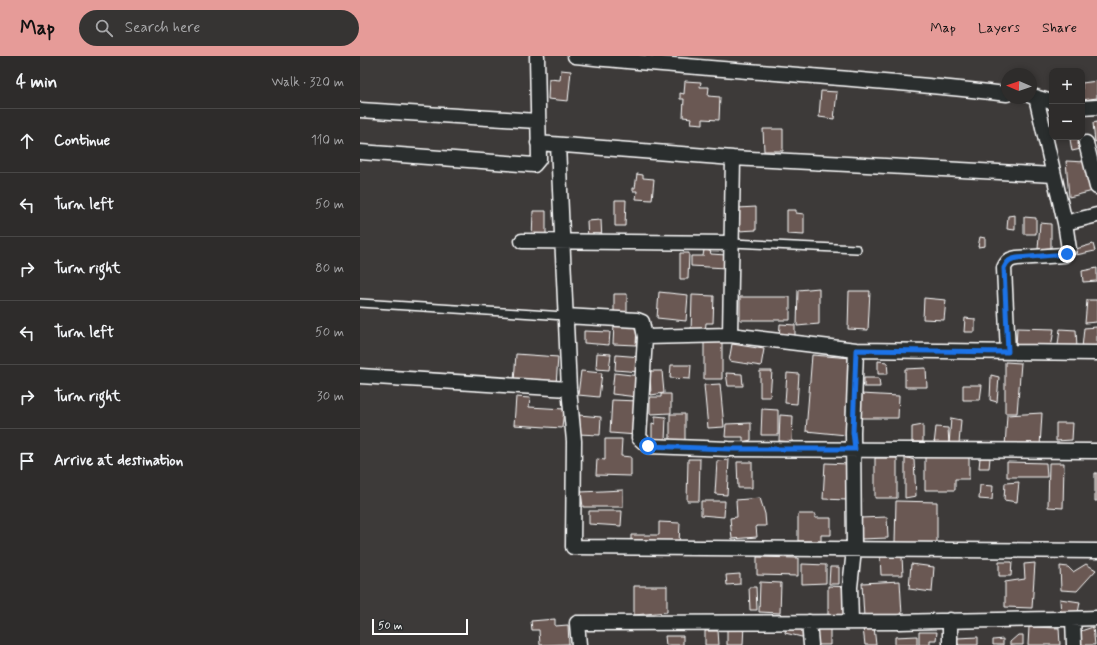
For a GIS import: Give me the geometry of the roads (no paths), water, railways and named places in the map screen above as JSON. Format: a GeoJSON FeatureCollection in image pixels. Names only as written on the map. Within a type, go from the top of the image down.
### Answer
{"type":"FeatureCollection","features":[{"type":"Feature","properties":{"kind":"street"},"geometry":{"type":"LineString","coordinates":[[360,152],[530,166],[538,162],[537,56]]}},
{"type":"Feature","properties":{"kind":"street"},"geometry":{"type":"LineString","coordinates":[[575,56],[677,66],[915,83],[1001,93]]}},
{"type":"Feature","properties":{"kind":"street"},"geometry":{"type":"LineString","coordinates":[[1037,98],[1049,101]]}},
{"type":"Feature","properties":{"kind":"street"},"geometry":{"type":"LineString","coordinates":[[1008,352],[1004,268],[1007,262],[1011,259],[1017,258],[1067,254],[1069,249],[1065,223],[1054,175],[1035,104]]}},
{"type":"Feature","properties":{"kind":"street"},"geometry":{"type":"LineString","coordinates":[[1085,108],[1097,107]]}},
{"type":"Feature","properties":{"kind":"street"},"geometry":{"type":"LineString","coordinates":[[360,110],[537,121]]}},
{"type":"Feature","properties":{"kind":"street"},"geometry":{"type":"LineString","coordinates":[[538,143],[734,158],[1054,175]]}},
{"type":"Feature","properties":{"kind":"street"},"geometry":{"type":"LineString","coordinates":[[1086,143],[1097,187]]}},
{"type":"Feature","properties":{"kind":"street"},"geometry":{"type":"LineString","coordinates":[[558,145],[568,389],[574,441],[573,547],[1097,551]]}},
{"type":"Feature","properties":{"kind":"street"},"geometry":{"type":"LineString","coordinates":[[730,335],[734,158]]}},
{"type":"Feature","properties":{"kind":"street"},"geometry":{"type":"LineString","coordinates":[[1065,223],[1097,216]]}},
{"type":"Feature","properties":{"kind":"street"},"geometry":{"type":"LineString","coordinates":[[522,241],[732,243]]}},
{"type":"Feature","properties":{"kind":"street"},"geometry":{"type":"LineString","coordinates":[[565,316],[640,321],[644,326],[645,337],[640,438],[645,445],[729,449],[1097,450]]}},
{"type":"Feature","properties":{"kind":"street"},"geometry":{"type":"LineString","coordinates":[[645,337],[730,335],[856,350],[1097,353]]}},
{"type":"Feature","properties":{"kind":"street"},"geometry":{"type":"LineString","coordinates":[[851,622],[850,587],[854,550],[855,449],[853,432],[856,350]]}},
{"type":"Feature","properties":{"kind":"street"},"geometry":{"type":"LineString","coordinates":[[360,376],[568,389]]}},
{"type":"Feature","properties":{"kind":"street"},"geometry":{"type":"LineString","coordinates":[[579,645],[577,623],[851,622],[950,620],[1042,621],[1097,618]]}},
{"type":"Feature","properties":{"kind":"street"},"geometry":{"type":"LineString","coordinates":[[1073,619],[1074,645]]}},
{"type":"Feature","properties":{"kind":"street"},"geometry":{"type":"LineString","coordinates":[[950,620],[950,645]]}},
{"type":"Feature","properties":{"kind":"street"},"geometry":{"type":"LineString","coordinates":[[809,622],[811,645]]}},
{"type":"Feature","properties":{"kind":"lane"},"geometry":{"type":"LineString","coordinates":[[732,243],[857,249]]}},
{"type":"Feature","properties":{"kind":"lane"},"geometry":{"type":"LineString","coordinates":[[360,303],[565,316]]}}]}
